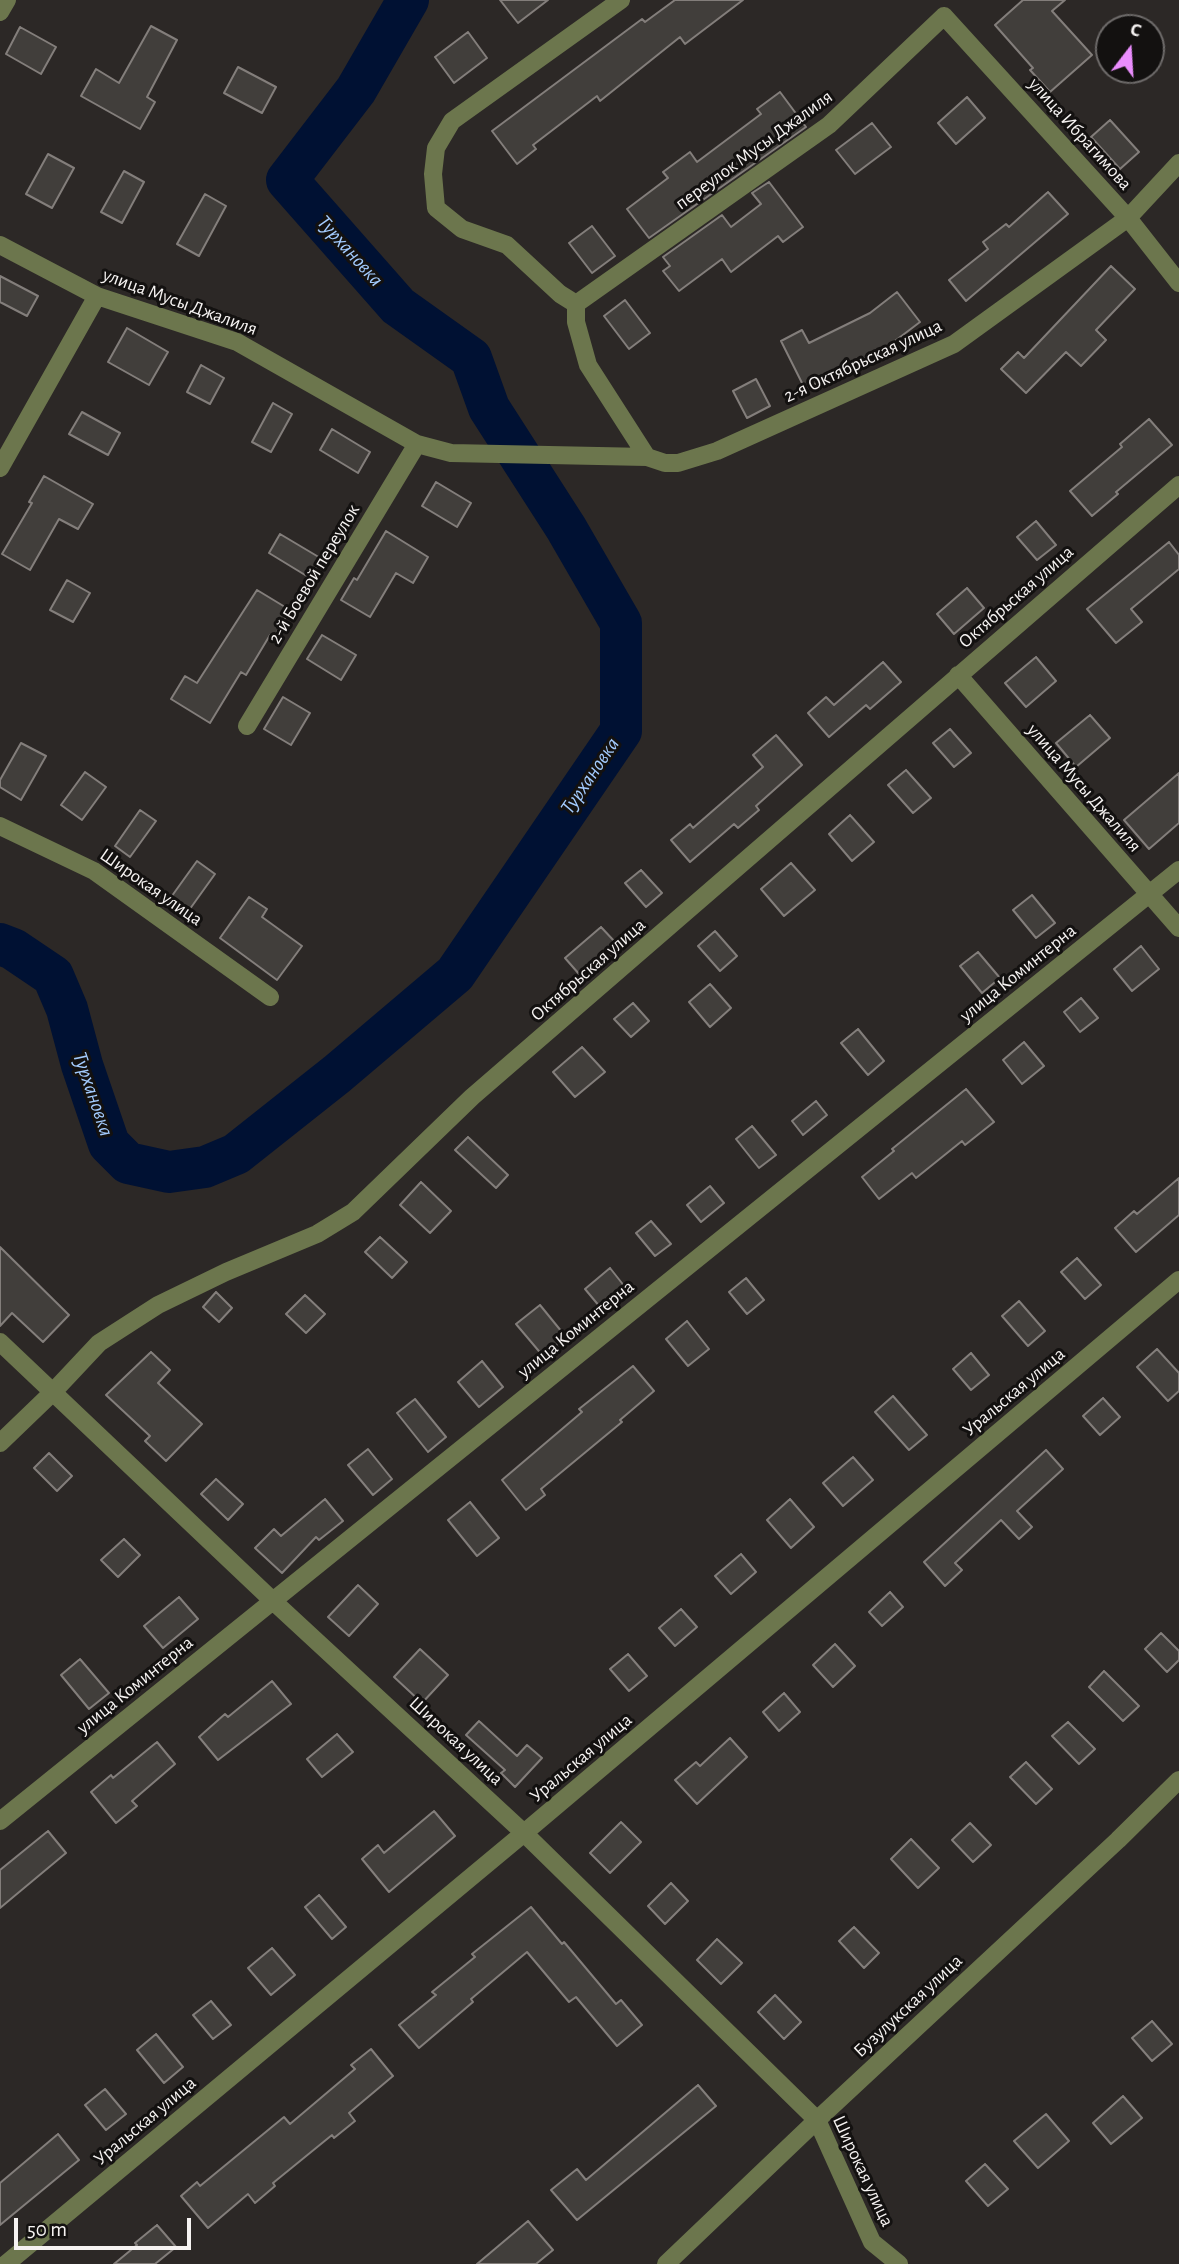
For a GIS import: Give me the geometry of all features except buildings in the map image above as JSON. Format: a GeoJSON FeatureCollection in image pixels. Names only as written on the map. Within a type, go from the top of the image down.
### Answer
{"type":"FeatureCollection","features":[{"type":"Feature","properties":{"kind":"street"},"geometry":{"type":"LineString","coordinates":[[0,12],[6,0]]}},
{"type":"Feature","properties":{"kind":"street"},"geometry":{"type":"LineString","coordinates":[[621,0],[452,121],[436,148],[433,174],[436,208],[462,229],[508,244],[560,294],[576,304],[576,322],[588,365],[647,457]]}},
{"type":"Feature","properties":{"kind":"street","name":"улица Ибрагимова"},"geometry":{"type":"LineString","coordinates":[[946,8],[1128,218],[1179,283]]}},
{"type":"Feature","properties":{"kind":"street","name":"переулок Мусы Джалиля"},"geometry":{"type":"LineString","coordinates":[[576,304],[829,125],[946,8]]}},
{"type":"Feature","properties":{"kind":"street","name":"2-я Октябрьская улица"},"geometry":{"type":"LineString","coordinates":[[678,463],[717,452],[954,344],[1128,218],[1179,163]]}},
{"type":"Feature","properties":{"kind":"street","name":"улица Мусы Джалиля"},"geometry":{"type":"LineString","coordinates":[[0,245],[97,296],[237,342],[417,444],[451,453],[647,457],[664,463],[678,463]]}},
{"type":"Feature","properties":{"kind":"street"},"geometry":{"type":"LineString","coordinates":[[0,467],[97,296]]}},
{"type":"Feature","properties":{"kind":"street","name":"2-й Боевой переулок"},"geometry":{"type":"LineString","coordinates":[[247,726],[417,444]]}},
{"type":"Feature","properties":{"kind":"street","name":"Октябрьская улица"},"geometry":{"type":"LineString","coordinates":[[0,1443],[54,1392],[99,1343],[158,1305],[226,1272],[317,1234],[353,1212],[472,1097],[1179,485]]}},
{"type":"Feature","properties":{"kind":"street","name":"улица Мусы Джалиля"},"geometry":{"type":"LineString","coordinates":[[958,675],[1179,928]]}},
{"type":"Feature","properties":{"kind":"street","name":"Широкая улица"},"geometry":{"type":"LineString","coordinates":[[0,826],[94,871],[270,997]]}},
{"type":"Feature","properties":{"kind":"street","name":"улица Коминтерна"},"geometry":{"type":"LineString","coordinates":[[0,1821],[1179,870]]}},
{"type":"Feature","properties":{"kind":"street","name":"Уральская улица"},"geometry":{"type":"LineString","coordinates":[[6,2264],[524,1833],[1179,1280]]}},
{"type":"Feature","properties":{"kind":"street","name":"Широкая улица"},"geometry":{"type":"LineString","coordinates":[[0,1342],[273,1601],[524,1833],[817,2120],[872,2242],[899,2264]]}},
{"type":"Feature","properties":{"kind":"street","name":"Бузулукская улица"},"geometry":{"type":"LineString","coordinates":[[666,2264],[1179,1780]]}},
{"type":"Feature","properties":{"kind":"waterway","name":"Турхановка"},"geometry":{"type":"LineString","coordinates":[[0,944],[13,949],[53,976],[67,1009],[82,1065],[109,1144],[128,1163],[169,1172],[205,1167],[236,1154],[337,1074],[455,974],[621,731],[621,623],[566,528],[489,408],[471,358],[398,306],[287,180],[356,90],[408,0]]}}]}
